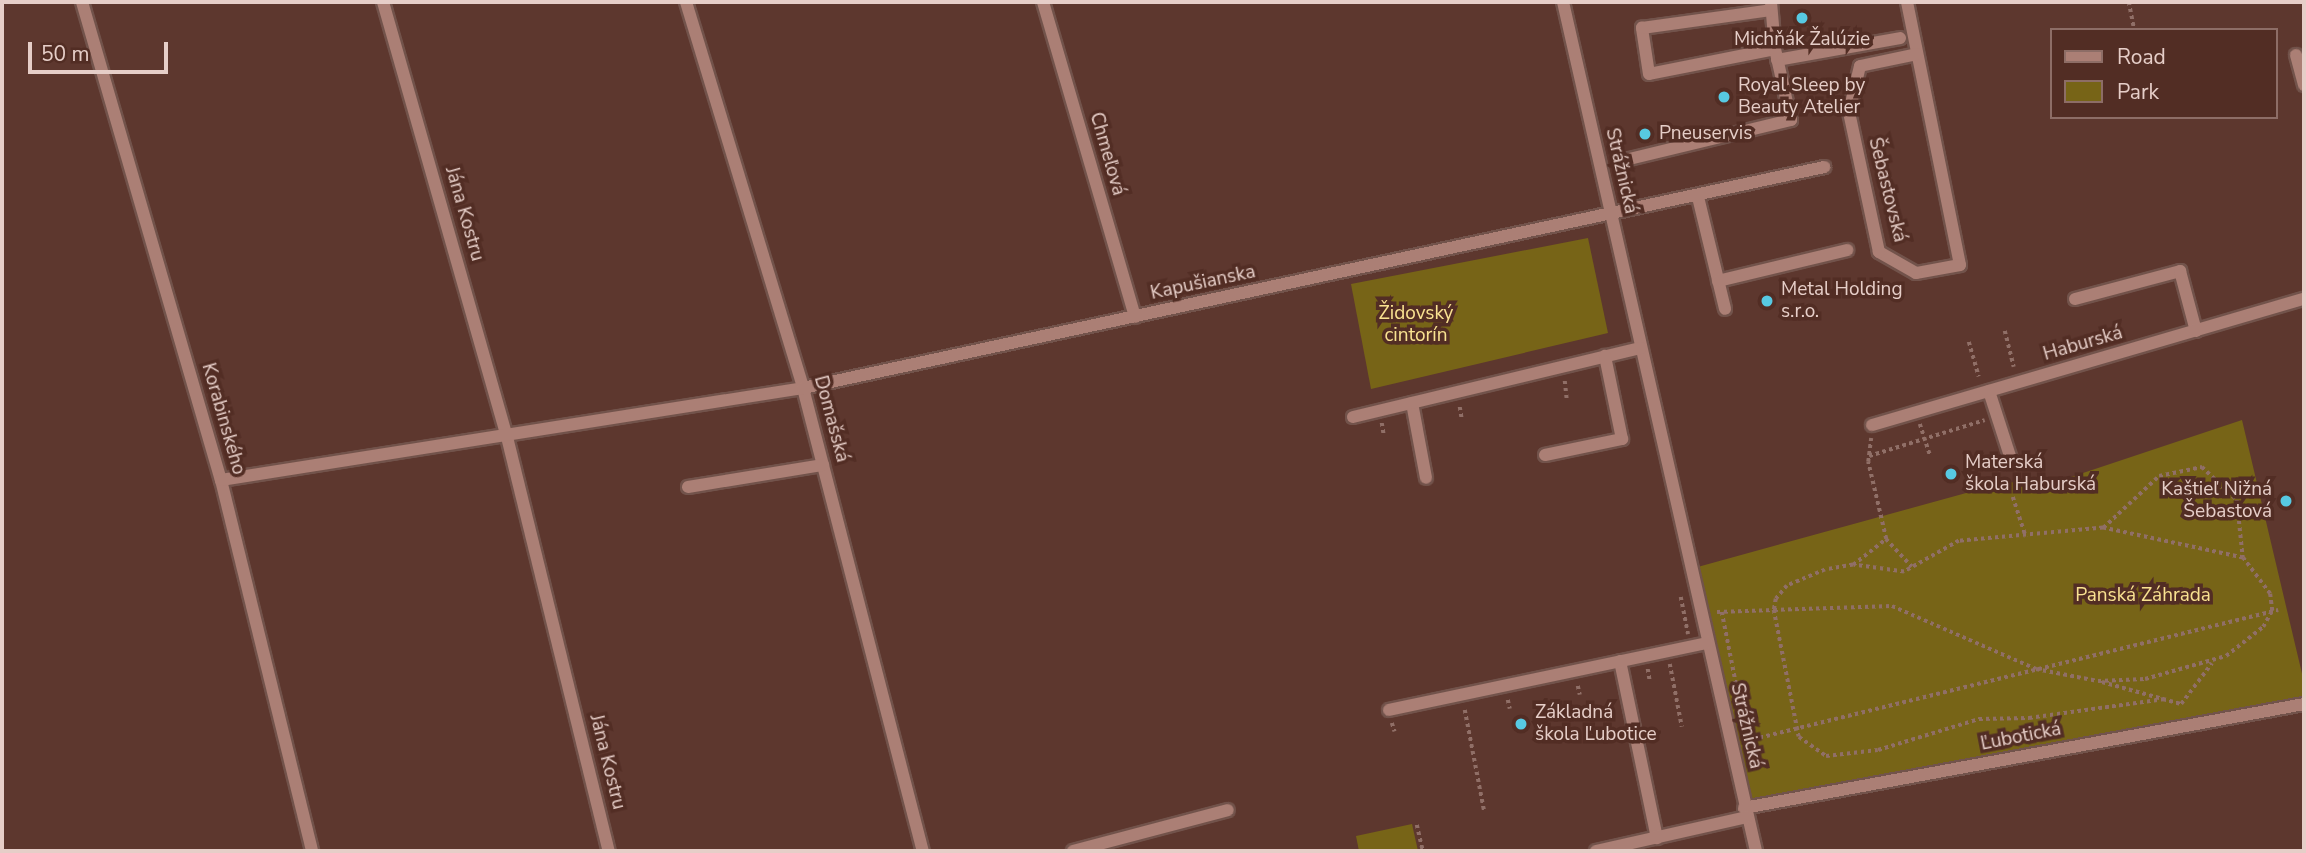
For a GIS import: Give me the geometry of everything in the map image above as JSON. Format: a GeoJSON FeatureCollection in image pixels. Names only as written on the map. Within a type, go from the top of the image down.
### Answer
{"type":"FeatureCollection","features":[{"type":"Feature","properties":{"kind":"street","name":"Korabinského"},"geometry":{"type":"LineString","coordinates":[[82,2],[221,480],[312,851]]}},
{"type":"Feature","properties":{"kind":"street","name":"Jána Kostru"},"geometry":{"type":"LineString","coordinates":[[383,2],[508,436],[609,851]]}},
{"type":"Feature","properties":{"kind":"street","name":"Domašská"},"geometry":{"type":"LineString","coordinates":[[686,2],[803,388],[923,851]]}},
{"type":"Feature","properties":{"kind":"street","name":"Chmeľová"},"geometry":{"type":"LineString","coordinates":[[1043,2],[1135,317]]}},
{"type":"Feature","properties":{"kind":"street","name":"Strážnická"},"geometry":{"type":"LineString","coordinates":[[1563,2],[1745,813],[1756,851]]}},
{"type":"Feature","properties":{"kind":"street","name":"Šebastovská"},"geometry":{"type":"LineString","coordinates":[[1907,2],[1960,265],[1916,273],[1879,252],[1849,112],[1860,66],[1917,54]]}},
{"type":"Feature","properties":{"kind":"street"},"geometry":{"type":"LineString","coordinates":[[1620,161],[1791,120],[1776,54],[1771,6],[1642,28],[1649,74],[1776,54],[1900,38]]}},
{"type":"Feature","properties":{"kind":"street"},"geometry":{"type":"LineString","coordinates":[[2296,55],[2304,85]]}},
{"type":"Feature","properties":{"kind":"street","name":"Kapušianska"},"geometry":{"type":"LineString","coordinates":[[803,388],[1611,217],[1824,167]]}},
{"type":"Feature","properties":{"kind":"street"},"geometry":{"type":"LineString","coordinates":[[1698,197],[1725,309]]}},
{"type":"Feature","properties":{"kind":"street"},"geometry":{"type":"LineString","coordinates":[[1718,281],[1847,250]]}},
{"type":"Feature","properties":{"kind":"street"},"geometry":{"type":"LineString","coordinates":[[2075,299],[2180,271],[2196,331]]}},
{"type":"Feature","properties":{"kind":"street","name":"Haburská"},"geometry":{"type":"LineString","coordinates":[[1872,425],[2304,299]]}},
{"type":"Feature","properties":{"kind":"street"},"geometry":{"type":"LineString","coordinates":[[1353,417],[1642,348]]}},
{"type":"Feature","properties":{"kind":"street"},"geometry":{"type":"LineString","coordinates":[[1545,455],[1622,439],[1605,356]]}},
{"type":"Feature","properties":{"kind":"street"},"geometry":{"type":"LineString","coordinates":[[221,480],[803,388]]}},
{"type":"Feature","properties":{"kind":"street"},"geometry":{"type":"LineString","coordinates":[[1987,392],[2011,459]]}},
{"type":"Feature","properties":{"kind":"street"},"geometry":{"type":"LineString","coordinates":[[1412,403],[1426,478]]}},
{"type":"Feature","properties":{"kind":"street"},"geometry":{"type":"LineString","coordinates":[[688,487],[823,465]]}},
{"type":"Feature","properties":{"kind":"street"},"geometry":{"type":"LineString","coordinates":[[1390,710],[1707,643]]}},
{"type":"Feature","properties":{"kind":"street"},"geometry":{"type":"LineString","coordinates":[[1620,661],[1657,838]]}},
{"type":"Feature","properties":{"kind":"street","name":"Ľubotická"},"geometry":{"type":"LineString","coordinates":[[1745,813],[2304,704]]}},
{"type":"Feature","properties":{"kind":"street"},"geometry":{"type":"LineString","coordinates":[[1073,851],[1228,810]]}},
{"type":"Feature","properties":{"kind":"street"},"geometry":{"type":"LineString","coordinates":[[1596,851],[1657,838],[1745,813]]}},
{"type":"Feature","properties":{"kind":"path"},"geometry":{"type":"LineString","coordinates":[[2129,2],[2134,27]]}},
{"type":"Feature","properties":{"kind":"path"},"geometry":{"type":"LineString","coordinates":[[2005,331],[2018,383]]}},
{"type":"Feature","properties":{"kind":"path"},"geometry":{"type":"LineString","coordinates":[[1969,342],[1987,392]]}},
{"type":"Feature","properties":{"kind":"path"},"geometry":{"type":"LineString","coordinates":[[1567,398],[1563,382],[1574,380]]}},
{"type":"Feature","properties":{"kind":"path"},"geometry":{"type":"LineString","coordinates":[[1917,412],[1930,454]]}},
{"type":"Feature","properties":{"kind":"path"},"geometry":{"type":"LineString","coordinates":[[1869,456],[1997,416]]}},
{"type":"Feature","properties":{"kind":"path"},"geometry":{"type":"LineString","coordinates":[[1872,425],[1869,456],[1886,539],[1912,568]]}},
{"type":"Feature","properties":{"kind":"path"},"geometry":{"type":"LineString","coordinates":[[2104,528],[2159,476],[2202,467],[2237,500],[2243,558]]}},
{"type":"Feature","properties":{"kind":"path"},"geometry":{"type":"LineString","coordinates":[[2012,497],[2026,537]]}},
{"type":"Feature","properties":{"kind":"path"},"geometry":{"type":"LineString","coordinates":[[1853,565],[1904,572],[1959,541],[2104,528],[2243,558],[2266,583],[2272,611]]}},
{"type":"Feature","properties":{"kind":"path"},"geometry":{"type":"LineString","coordinates":[[1886,539],[1853,565],[1787,586],[1774,610],[1797,728],[1819,754],[1849,757],[1979,719],[2029,719],[2165,699]]}},
{"type":"Feature","properties":{"kind":"path"},"geometry":{"type":"LineString","coordinates":[[1701,613],[1892,606],[2036,670],[2098,681],[2181,704],[2213,661]]}},
{"type":"Feature","properties":{"kind":"path"},"geometry":{"type":"LineString","coordinates":[[1730,745],[2278,610]]}},
{"type":"Feature","properties":{"kind":"path"},"geometry":{"type":"LineString","coordinates":[[2098,681],[2145,679],[2213,661],[2247,642],[2272,611]]}},
{"type":"Feature","properties":{"kind":"path"},"geometry":{"type":"LineString","coordinates":[[1667,651],[1682,727]]}},
{"type":"Feature","properties":{"kind":"path"},"geometry":{"type":"LineString","coordinates":[[1462,695],[1484,810]]}},
{"type":"Feature","properties":{"kind":"path"},"geometry":{"type":"LineString","coordinates":[[1417,825],[1423,851]]}},
{"type":"Feature","properties":{"kind":"green space","name":"Židovský cintorín"},"geometry":{"type":"Polygon","coordinates":[[[1588,238],[1608,333],[1371,389],[1351,284],[1588,238]]]}},
{"type":"Feature","properties":{"kind":"green space","name":"Panská Záhrada"},"geometry":{"type":"Polygon","coordinates":[[[2242,420],[2304,682],[2304,706],[1744,808],[1694,568],[2006,482],[2050,484],[2242,420]]]}},
{"type":"Feature","properties":{"kind":"green space"},"geometry":{"type":"Polygon","coordinates":[[[1412,824],[1418,851],[1359,851],[1356,836],[1412,824]]]}},
{"type":"Feature","properties":{"kind":"place","name":"Michňák Žalúzie"},"geometry":{"type":"Point","coordinates":[1802,18]}},
{"type":"Feature","properties":{"kind":"place","name":"Royal Sleep by Beauty Atelier"},"geometry":{"type":"Point","coordinates":[1724,97]}},
{"type":"Feature","properties":{"kind":"place","name":"Pneuservis"},"geometry":{"type":"Point","coordinates":[1645,134]}},
{"type":"Feature","properties":{"kind":"place","name":"Metal Holding s.r.o."},"geometry":{"type":"Point","coordinates":[1767,301]}},
{"type":"Feature","properties":{"kind":"place","name":"Materská škola Haburská"},"geometry":{"type":"Point","coordinates":[1951,474]}},
{"type":"Feature","properties":{"kind":"place","name":"Kaštieľ Nižná Šebastová"},"geometry":{"type":"Point","coordinates":[2286,501]}},
{"type":"Feature","properties":{"kind":"place","name":"Základná škola Ľubotice"},"geometry":{"type":"Point","coordinates":[1521,724]}}]}
